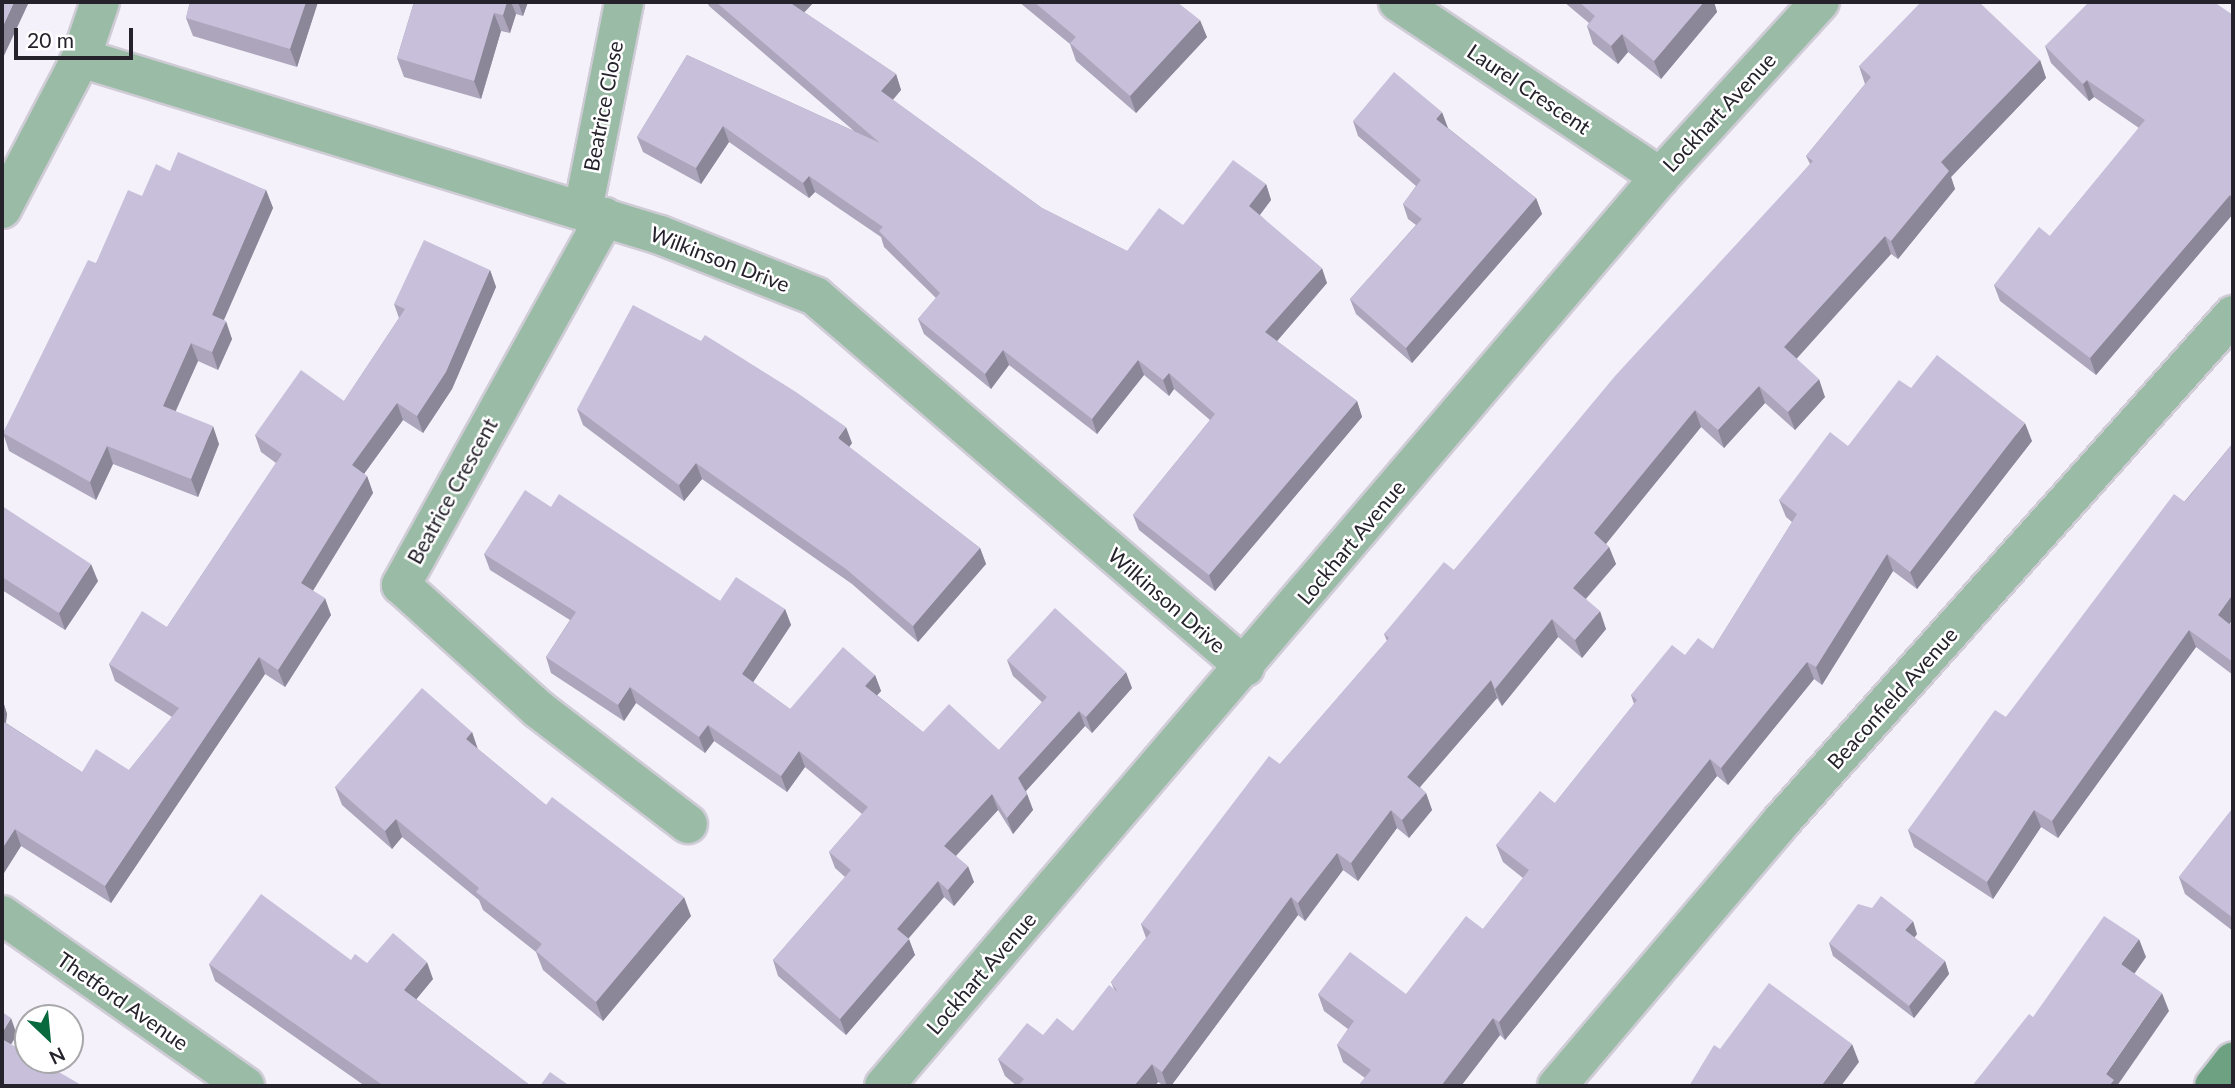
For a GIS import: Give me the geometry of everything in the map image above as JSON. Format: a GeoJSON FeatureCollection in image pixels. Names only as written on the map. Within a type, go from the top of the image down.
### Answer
{"type":"FeatureCollection","features":[{"type":"Feature","properties":{"kind":"street"},"geometry":{"type":"LineString","coordinates":[[2,209],[81,58],[100,2]]}},
{"type":"Feature","properties":{"kind":"street","name":"Beatrice Close"},"geometry":{"type":"LineString","coordinates":[[594,214],[624,2]]}},
{"type":"Feature","properties":{"kind":"street","name":"Laurel Crescent"},"geometry":{"type":"LineString","coordinates":[[1398,2],[1660,177]]}},
{"type":"Feature","properties":{"kind":"street","name":"Lockhart Avenue"},"geometry":{"type":"LineString","coordinates":[[884,1086],[1245,667],[1660,177],[1820,2]]}},
{"type":"Feature","properties":{"kind":"street","name":"Wilkinson Drive"},"geometry":{"type":"LineString","coordinates":[[81,58],[594,214],[815,296],[1245,667]]}},
{"type":"Feature","properties":{"kind":"street","name":"Beatrice Crescent"},"geometry":{"type":"LineString","coordinates":[[594,214],[401,585],[538,709],[688,824]]}},
{"type":"Feature","properties":{"kind":"street","name":"Beaconfield Avenue"},"geometry":{"type":"LineString","coordinates":[[1556,1086],[1779,824],[2233,316]]}},
{"type":"Feature","properties":{"kind":"street","name":"Thetford Avenue"},"geometry":{"type":"LineString","coordinates":[[2,915],[244,1086]]}},
{"type":"Feature","properties":{"kind":"street"},"geometry":{"type":"LineString","coordinates":[[2214,1086],[2233,1062]]}},
{"type":"Feature","properties":{"kind":"building"},"geometry":{"type":"Polygon","coordinates":[[[2,2],[14,2],[2,28],[2,2]]]}},
{"type":"Feature","properties":{"kind":"building"},"geometry":{"type":"Polygon","coordinates":[[[190,2],[306,2],[290,49],[186,18],[190,2]]]}},
{"type":"Feature","properties":{"kind":"building"},"geometry":{"type":"Polygon","coordinates":[[[414,2],[507,2],[503,15],[494,13],[474,81],[397,58],[414,2]]]}},
{"type":"Feature","properties":{"kind":"building"},"geometry":{"type":"Polygon","coordinates":[[[716,2],[794,2],[792,4],[896,74],[881,91],[1042,208],[1127,251],[1159,208],[1183,225],[1233,160],[1266,184],[1249,206],[1322,268],[1265,332],[1357,401],[1209,575],[1133,515],[1215,414],[1169,373],[1163,380],[1138,360],[1092,419],[1003,350],[985,374],[918,319],[940,293],[879,231],[883,227],[809,176],[803,183],[723,126],[696,168],[637,137],[687,55],[880,143],[716,2]]]}},
{"type":"Feature","properties":{"kind":"building"},"geometry":{"type":"Polygon","coordinates":[[[1034,2],[1177,2],[1200,20],[1130,96],[1070,43],[1076,37],[1034,2]]]}},
{"type":"Feature","properties":{"kind":"building"},"geometry":{"type":"Polygon","coordinates":[[[1579,2],[1704,2],[1654,61],[1622,34],[1611,46],[1587,26],[1595,16],[1579,2]]]}},
{"type":"Feature","properties":{"kind":"building"},"geometry":{"type":"Polygon","coordinates":[[[1921,2],[1979,2],[2040,60],[1941,162],[1949,171],[1891,241],[1885,236],[1784,347],[1819,379],[1788,412],[1759,386],[1718,430],[1695,410],[1594,533],[1609,547],[1573,588],[1600,611],[1575,640],[1552,619],[1495,689],[1491,680],[1407,777],[1426,793],[1402,820],[1391,810],[1351,863],[1337,853],[1298,903],[1291,897],[1162,1072],[1152,1064],[1134,1086],[1018,1086],[1024,1079],[998,1059],[1027,1023],[1043,1035],[1057,1018],[1073,1031],[1109,985],[1118,992],[1111,982],[1151,932],[1141,924],[1269,756],[1280,764],[1389,638],[1384,634],[1444,562],[1454,570],[1615,376],[1813,161],[1806,156],[1871,77],[1859,66],[1921,2]]]}},
{"type":"Feature","properties":{"kind":"building"},"geometry":{"type":"Polygon","coordinates":[[[2089,2],[2214,2],[2233,15],[2233,197],[2230,195],[2090,358],[1994,285],[2039,227],[2050,236],[2145,120],[2087,80],[2083,84],[2045,46],[2089,2]]]}},
{"type":"Feature","properties":{"kind":"building"},"geometry":{"type":"Polygon","coordinates":[[[1394,72],[1442,112],[1436,119],[1536,198],[1406,348],[1350,299],[1422,219],[1403,204],[1421,180],[1353,121],[1394,72]]]}},
{"type":"Feature","properties":{"kind":"building"},"geometry":{"type":"Polygon","coordinates":[[[178,152],[266,190],[212,315],[226,321],[212,352],[191,343],[163,406],[213,426],[191,479],[107,446],[90,482],[3,433],[88,260],[96,263],[128,190],[142,196],[156,164],[170,171],[178,152]]]}},
{"type":"Feature","properties":{"kind":"building"},"geometry":{"type":"Polygon","coordinates":[[[424,240],[490,270],[446,372],[417,416],[397,403],[352,465],[367,476],[301,583],[325,598],[278,670],[259,657],[105,886],[15,829],[2,849],[2,721],[82,772],[96,749],[129,770],[179,708],[109,664],[142,611],[167,627],[282,454],[255,435],[301,370],[344,401],[405,309],[394,304],[424,240]]]}},
{"type":"Feature","properties":{"kind":"building"},"geometry":{"type":"Polygon","coordinates":[[[633,305],[701,341],[705,335],[846,427],[838,438],[980,548],[913,626],[846,569],[696,463],[679,485],[577,409],[633,305]]]}},
{"type":"Feature","properties":{"kind":"building"},"geometry":{"type":"Polygon","coordinates":[[[1937,355],[2025,423],[1910,572],[1887,554],[1816,667],[1807,662],[1721,768],[1710,759],[1499,1022],[1493,1018],[1441,1086],[1358,1086],[1371,1070],[1337,1045],[1354,1021],[1318,994],[1350,952],[1406,994],[1466,916],[1483,929],[1529,870],[1496,845],[1540,791],[1555,803],[1637,700],[1631,695],[1672,645],[1685,655],[1698,638],[1713,649],[1797,514],[1779,500],[1830,432],[1848,446],[1899,380],[1911,388],[1937,355]]]}},
{"type":"Feature","properties":{"kind":"building"},"geometry":{"type":"Polygon","coordinates":[[[2233,443],[2233,594],[2218,615],[2233,627],[2233,662],[2189,630],[2052,821],[2034,810],[1987,882],[1908,830],[1995,710],[2006,717],[2174,494],[2185,502],[2233,443]]]}},
{"type":"Feature","properties":{"kind":"building"},"geometry":{"type":"Polygon","coordinates":[[[525,490],[551,507],[559,494],[720,601],[736,577],[785,609],[742,674],[790,709],[843,647],[875,675],[865,686],[923,732],[949,704],[999,750],[1047,697],[1007,660],[1055,608],[1126,672],[1086,717],[1079,711],[1018,778],[1027,794],[1007,818],[992,794],[944,846],[968,866],[948,890],[938,881],[897,929],[909,939],[840,1019],[773,960],[851,870],[829,852],[868,807],[799,751],[781,776],[708,725],[699,737],[630,687],[618,705],[546,657],[576,612],[484,554],[525,490]]]}},
{"type":"Feature","properties":{"kind":"building"},"geometry":{"type":"Polygon","coordinates":[[[2,506],[91,564],[59,613],[2,577],[2,506]]]}},
{"type":"Feature","properties":{"kind":"building"},"geometry":{"type":"Polygon","coordinates":[[[422,688],[472,732],[466,739],[546,805],[552,797],[684,897],[596,1002],[536,951],[542,944],[476,892],[479,888],[396,819],[385,831],[335,787],[422,688]]]}},
{"type":"Feature","properties":{"kind":"building"},"geometry":{"type":"Polygon","coordinates":[[[2233,808],[2233,918],[2179,877],[2233,808]]]}},
{"type":"Feature","properties":{"kind":"building"},"geometry":{"type":"Polygon","coordinates":[[[261,894],[351,960],[355,954],[367,963],[393,933],[427,962],[404,990],[531,1086],[384,1086],[209,964],[261,894]]]}},
{"type":"Feature","properties":{"kind":"building"},"geometry":{"type":"Polygon","coordinates":[[[1881,896],[1913,921],[1905,930],[1945,961],[1909,1006],[1829,943],[1858,904],[1872,908],[1881,896]]]}},
{"type":"Feature","properties":{"kind":"building"},"geometry":{"type":"Polygon","coordinates":[[[2104,916],[2139,939],[2121,964],[2162,993],[2106,1074],[2114,1080],[2109,1086],[1972,1086],[2029,1014],[2033,1017],[2104,916]]]}},
{"type":"Feature","properties":{"kind":"building"},"geometry":{"type":"Polygon","coordinates":[[[1769,983],[1852,1044],[1821,1086],[1689,1086],[1714,1045],[1720,1049],[1769,983]]]}},
{"type":"Feature","properties":{"kind":"building"},"geometry":{"type":"Polygon","coordinates":[[[2,1012],[11,1018],[2,1033],[2,1012]]]}},
{"type":"Feature","properties":{"kind":"building"},"geometry":{"type":"Polygon","coordinates":[[[2,1039],[14,1046],[14,1074],[62,1074],[83,1086],[2,1086],[2,1039]]]}},
{"type":"Feature","properties":{"kind":"building"},"geometry":{"type":"Polygon","coordinates":[[[550,1072],[570,1086],[540,1086],[550,1072]]]}}]}
